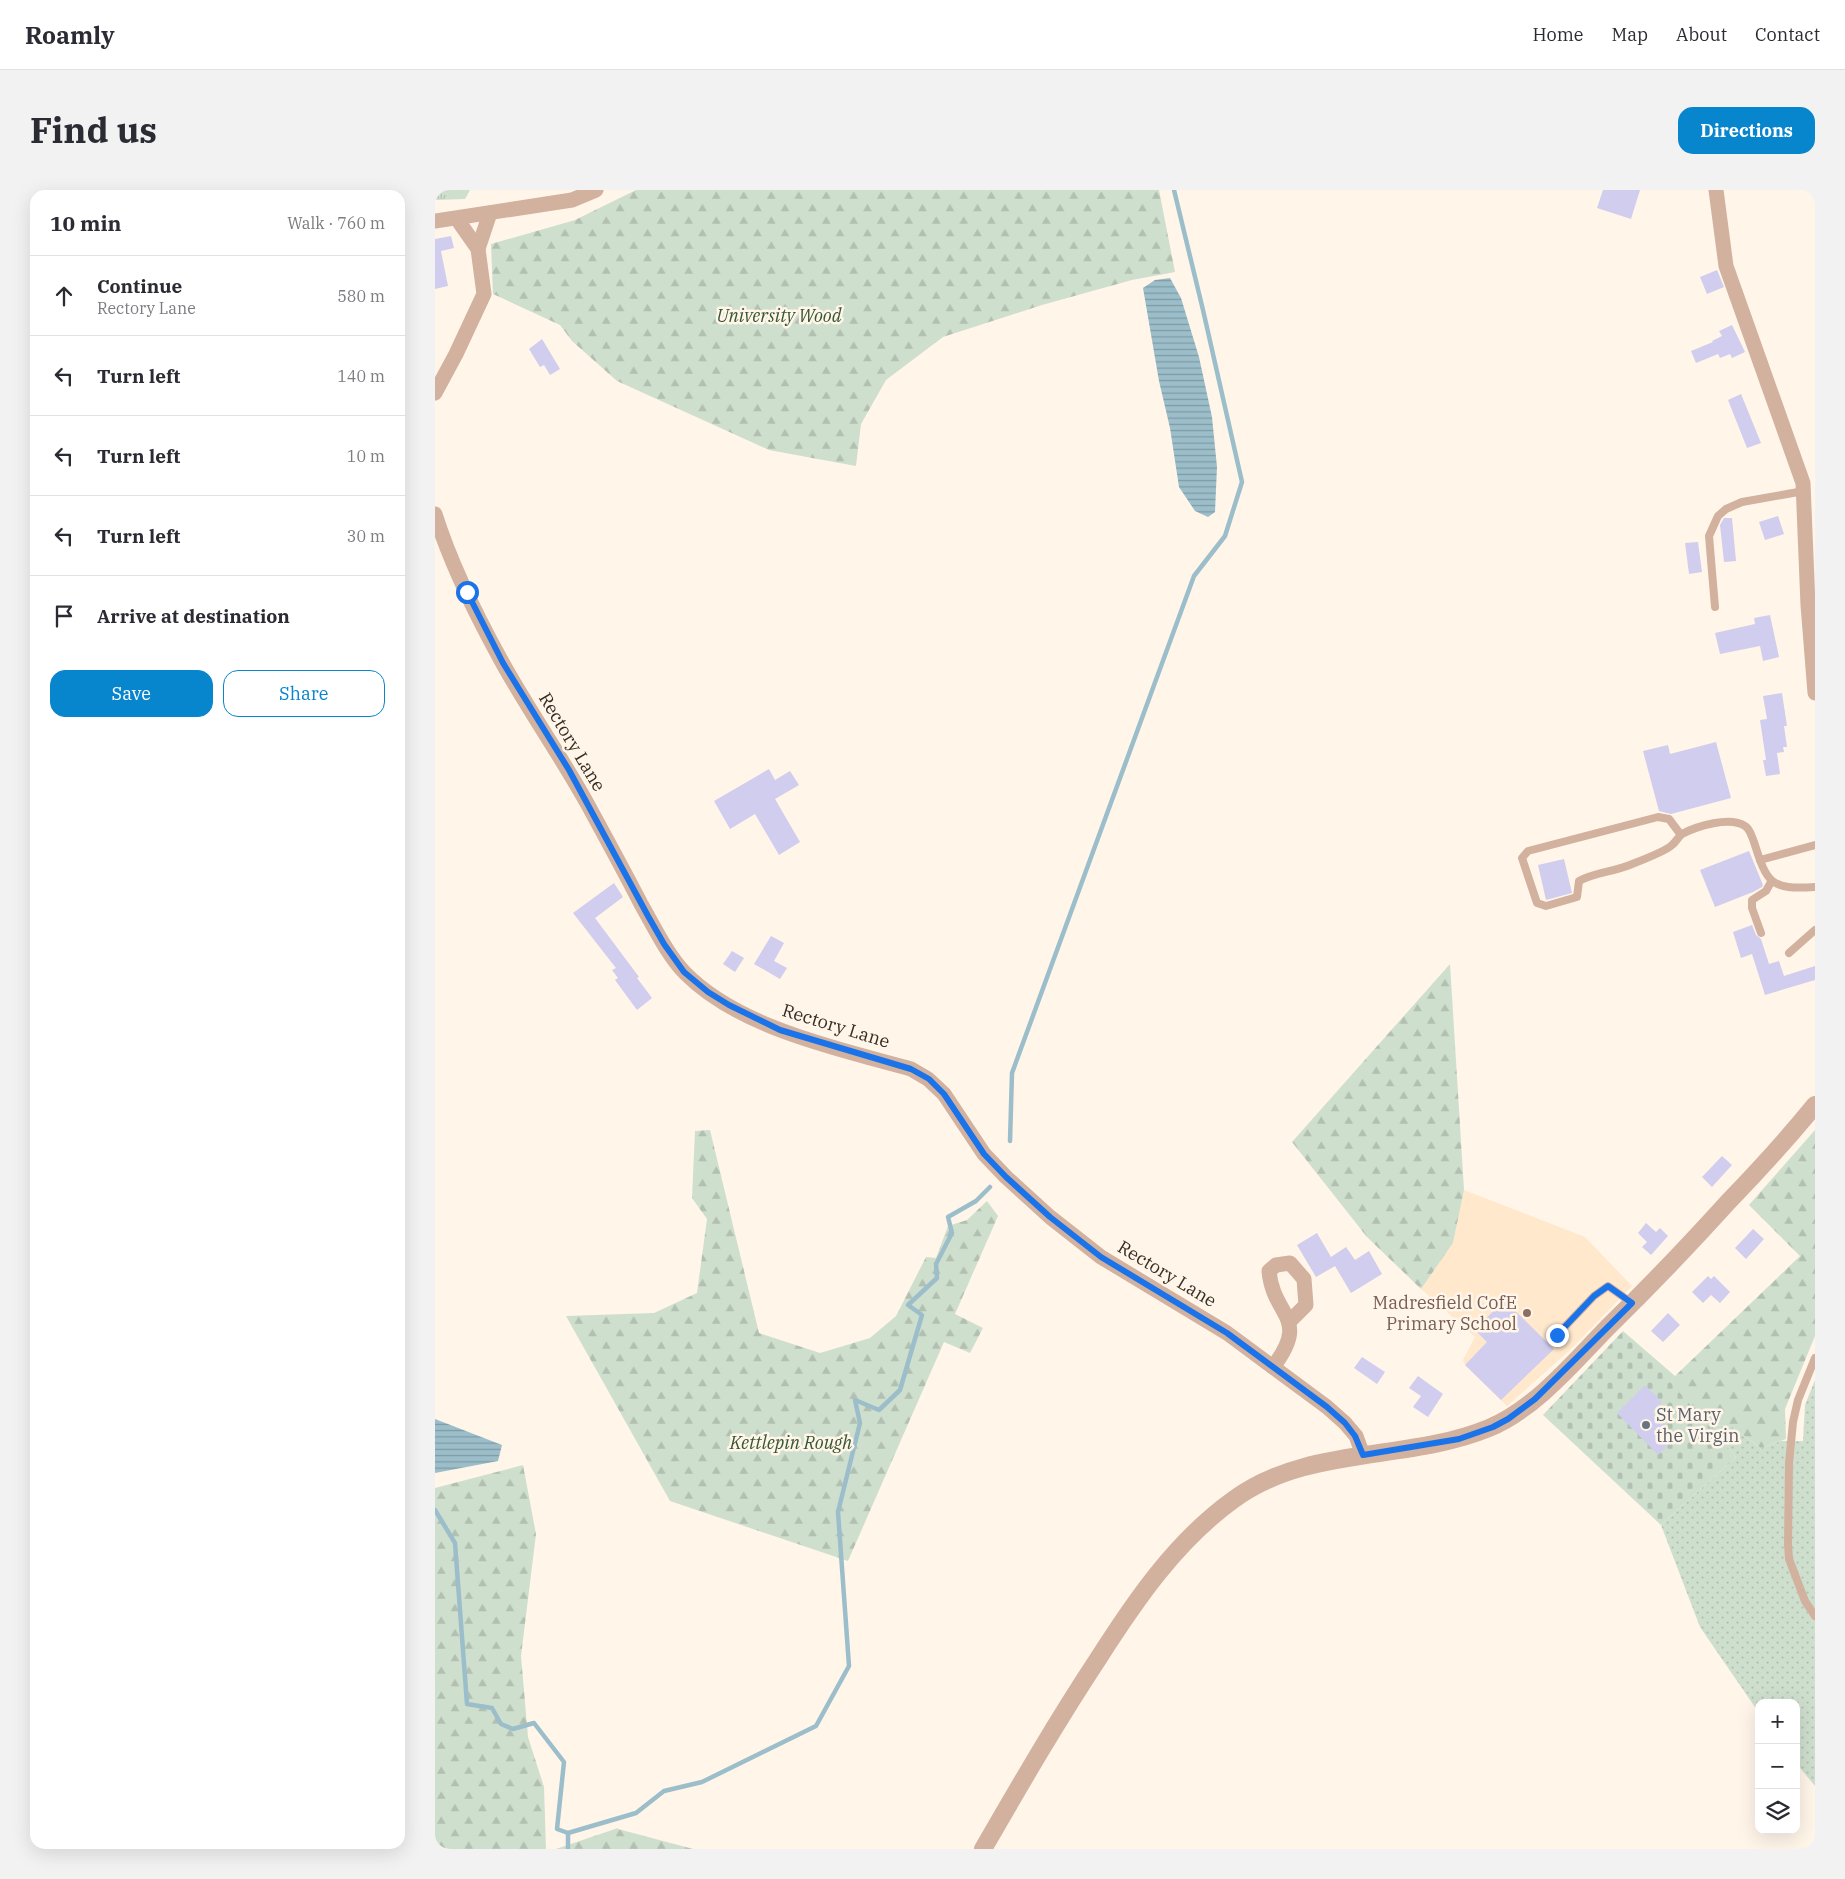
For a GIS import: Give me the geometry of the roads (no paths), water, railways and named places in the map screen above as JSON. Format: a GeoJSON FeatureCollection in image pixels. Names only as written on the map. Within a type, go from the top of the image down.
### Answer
{"type":"FeatureCollection","features":[{"type":"Feature","properties":{"kind":"street"},"geometry":{"type":"LineString","coordinates":[[435,221],[572,200],[596,190]]}},
{"type":"Feature","properties":{"kind":"street"},"geometry":{"type":"LineString","coordinates":[[1716,190],[1726,266],[1803,483],[1808,604],[1815,693]]}},
{"type":"Feature","properties":{"kind":"street"},"geometry":{"type":"LineString","coordinates":[[435,393],[456,354],[484,294],[478,249],[490,214]]}},
{"type":"Feature","properties":{"kind":"street"},"geometry":{"type":"LineString","coordinates":[[457,219],[478,249]]}},
{"type":"Feature","properties":{"kind":"street","name":"Rectory Lane"},"geometry":{"type":"LineString","coordinates":[[435,514],[467,592],[503,663],[569,770],[664,944],[684,972],[708,992],[729,1005],[780,1030],[911,1069],[929,1079],[944,1094],[984,1154],[1050,1217],[1101,1257],[1196,1313],[1273,1367],[1345,1423],[1355,1436],[1363,1455]]}},
{"type":"Feature","properties":{"kind":"street"},"geometry":{"type":"LineString","coordinates":[[983,1849],[1055,1727],[1110,1640],[1157,1576],[1182,1546],[1219,1510],[1255,1486],[1273,1477],[1312,1465],[1459,1439],[1493,1427],[1508,1419],[1541,1393],[1632,1303],[1779,1148],[1815,1105]]}},
{"type":"Feature","properties":{"kind":"street"},"geometry":{"type":"LineString","coordinates":[[1273,1367],[1283,1354],[1290,1338],[1289,1322]]}},
{"type":"Feature","properties":{"kind":"lane"},"geometry":{"type":"LineString","coordinates":[[1715,607],[1709,536],[1718,516],[1726,509],[1742,502],[1804,491]]}},
{"type":"Feature","properties":{"kind":"lane"},"geometry":{"type":"LineString","coordinates":[[1681,835],[1669,818],[1658,817],[1528,851],[1522,858],[1537,903],[1546,906],[1577,897],[1579,881],[1627,866],[1672,846],[1681,835],[1711,824],[1728,821],[1744,825],[1749,830],[1763,869],[1771,882],[1791,888],[1815,887]]}},
{"type":"Feature","properties":{"kind":"lane"},"geometry":{"type":"LineString","coordinates":[[1760,860],[1815,845]]}},
{"type":"Feature","properties":{"kind":"lane"},"geometry":{"type":"LineString","coordinates":[[1761,933],[1752,908],[1752,900],[1766,891],[1771,882]]}},
{"type":"Feature","properties":{"kind":"lane"},"geometry":{"type":"LineString","coordinates":[[1789,954],[1815,930]]}},
{"type":"Feature","properties":{"kind":"lane"},"geometry":{"type":"LineString","coordinates":[[1557,1335],[1594,1296],[1608,1286],[1632,1303]]}},
{"type":"Feature","properties":{"kind":"lane"},"geometry":{"type":"LineString","coordinates":[[1815,1358],[1798,1400],[1793,1422],[1789,1464],[1788,1544],[1789,1559],[1805,1601],[1815,1616]]}},
{"type":"Feature","properties":{"kind":"water"},"geometry":{"type":"Polygon","coordinates":[[[1170,278],[1181,298],[1199,357],[1212,417],[1217,467],[1215,512],[1208,517],[1195,511],[1179,487],[1170,428],[1159,381],[1143,288],[1155,280],[1170,278]]]}},
{"type":"Feature","properties":{"kind":"water"},"geometry":{"type":"Polygon","coordinates":[[[435,1419],[502,1445],[498,1461],[435,1473],[435,1419]]]}},
{"type":"Feature","properties":{"kind":"waterway"},"geometry":{"type":"LineString","coordinates":[[1010,1141],[1012,1073],[1194,576],[1225,536],[1242,482],[1174,190]]}},
{"type":"Feature","properties":{"kind":"waterway"},"geometry":{"type":"LineString","coordinates":[[568,1833],[636,1813],[664,1791],[702,1782],[816,1726],[849,1666],[838,1512],[860,1423],[855,1400],[879,1410],[900,1390],[922,1315],[908,1305],[937,1278],[936,1264],[952,1233],[948,1217],[976,1201],[990,1187]]}},
{"type":"Feature","properties":{"kind":"waterway"},"geometry":{"type":"LineString","coordinates":[[435,1510],[455,1543],[467,1704],[492,1708],[501,1724],[513,1729],[534,1723],[564,1762],[557,1829],[568,1833],[568,1849]]}},
{"type":"Feature","properties":{"kind":"place","name":"Madresfield CofE Primary School"},"geometry":{"type":"Point","coordinates":[1527,1313]}},
{"type":"Feature","properties":{"kind":"place","name":"St Mary the Virgin"},"geometry":{"type":"Point","coordinates":[1646,1425]}},
{"type":"Feature","properties":{"kind":"park label","name":"University Wood"},"geometry":{"type":"Point","coordinates":[779,316]}},
{"type":"Feature","properties":{"kind":"park label","name":"Kettlepin Rough"},"geometry":{"type":"Point","coordinates":[791,1443]}}]}
